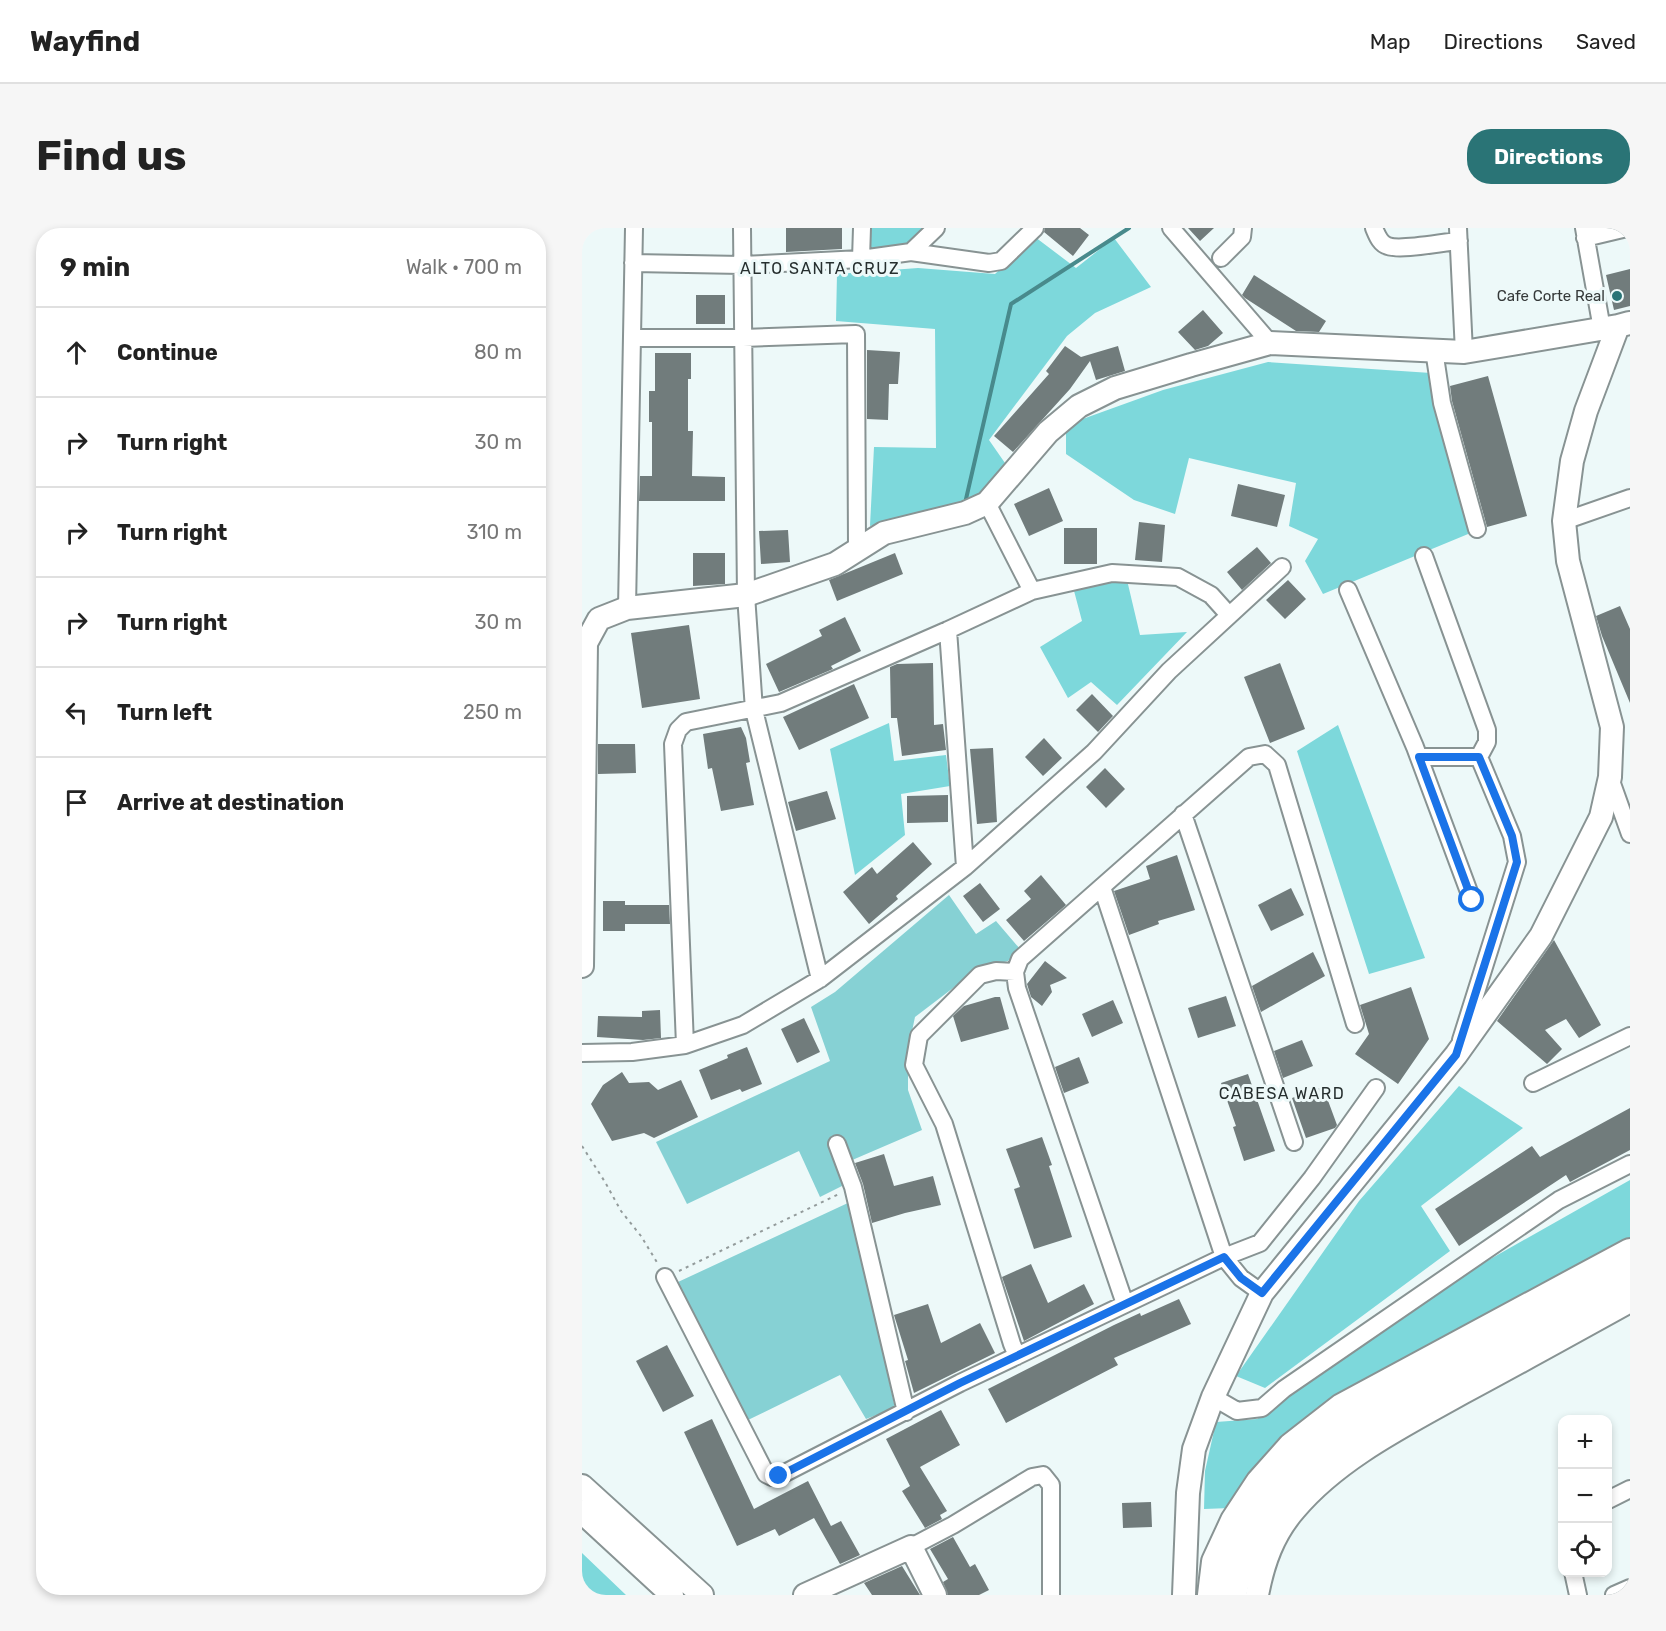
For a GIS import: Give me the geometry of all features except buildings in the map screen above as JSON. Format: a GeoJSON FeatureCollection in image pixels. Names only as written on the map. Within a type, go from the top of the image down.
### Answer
{"type":"FeatureCollection","features":[{"type":"Feature","properties":{"kind":"highway"},"geometry":{"type":"LineString","coordinates":[[1212,1595],[1216,1562],[1235,1521],[1260,1483],[1292,1447],[1341,1408],[1630,1253]]}},
{"type":"Feature","properties":{"kind":"highway"},"geometry":{"type":"LineString","coordinates":[[1232,1595],[1235,1581],[1254,1538],[1277,1499],[1310,1461],[1358,1426],[1630,1277]]}},
{"type":"Feature","properties":{"kind":"street"},"geometry":{"type":"LineString","coordinates":[[627,608],[634,228]]}},
{"type":"Feature","properties":{"kind":"street"},"geometry":{"type":"LineString","coordinates":[[742,228],[746,595],[754,710],[820,979]]}},
{"type":"Feature","properties":{"kind":"street"},"geometry":{"type":"LineString","coordinates":[[861,259],[862,228]]}},
{"type":"Feature","properties":{"kind":"street"},"geometry":{"type":"LineString","coordinates":[[911,252],[936,228]]}},
{"type":"Feature","properties":{"kind":"street"},"geometry":{"type":"LineString","coordinates":[[633,263],[742,265],[861,259],[911,252],[989,263],[1001,261],[1035,228]]}},
{"type":"Feature","properties":{"kind":"street"},"geometry":{"type":"LineString","coordinates":[[1171,228],[1270,343]]}},
{"type":"Feature","properties":{"kind":"street"},"geometry":{"type":"LineString","coordinates":[[1221,258],[1242,237],[1243,228]]}},
{"type":"Feature","properties":{"kind":"street"},"geometry":{"type":"LineString","coordinates":[[1374,228],[1379,240],[1386,246],[1398,247],[1459,234],[1464,352]]}},
{"type":"Feature","properties":{"kind":"street"},"geometry":{"type":"LineString","coordinates":[[1184,1595],[1188,1493],[1194,1449],[1213,1396],[1262,1293],[1456,1055],[1541,936],[1601,817],[1610,777],[1612,727],[1568,561],[1564,520],[1572,460],[1586,411],[1617,326],[1584,233],[1627,228]]}},
{"type":"Feature","properties":{"kind":"street"},"geometry":{"type":"LineString","coordinates":[[582,966],[586,643],[598,619],[627,608],[746,595],[835,564],[884,533],[965,513],[987,503],[1048,432],[1078,406],[1115,388],[1270,343],[1464,352],[1617,326]]}},
{"type":"Feature","properties":{"kind":"street"},"geometry":{"type":"LineString","coordinates":[[632,338],[742,338],[856,334],[857,548]]}},
{"type":"Feature","properties":{"kind":"street"},"geometry":{"type":"LineString","coordinates":[[1434,350],[1442,403],[1477,529]]}},
{"type":"Feature","properties":{"kind":"street"},"geometry":{"type":"LineString","coordinates":[[1564,520],[1630,498]]}},
{"type":"Feature","properties":{"kind":"street"},"geometry":{"type":"LineString","coordinates":[[987,503],[1032,591]]}},
{"type":"Feature","properties":{"kind":"street"},"geometry":{"type":"LineString","coordinates":[[1424,556],[1486,730],[1487,742],[1479,757]]}},
{"type":"Feature","properties":{"kind":"street"},"geometry":{"type":"LineString","coordinates":[[582,1053],[632,1052],[685,1045],[743,1025],[820,979],[965,867],[1094,752],[1169,671],[1282,567]]}},
{"type":"Feature","properties":{"kind":"street"},"geometry":{"type":"LineString","coordinates":[[685,1045],[673,744],[678,730],[686,722],[781,703],[1032,591],[1112,573],[1179,577],[1211,595],[1229,615]]}},
{"type":"Feature","properties":{"kind":"street"},"geometry":{"type":"LineString","coordinates":[[1348,590],[1419,757],[1472,900]]}},
{"type":"Feature","properties":{"kind":"street"},"geometry":{"type":"LineString","coordinates":[[948,630],[965,867]]}},
{"type":"Feature","properties":{"kind":"street"},"geometry":{"type":"LineString","coordinates":[[1125,1304],[1017,988],[1016,972],[1020,959],[1249,757],[1265,754],[1277,765],[1355,1024]]}},
{"type":"Feature","properties":{"kind":"street"},"geometry":{"type":"LineString","coordinates":[[1419,757],[1479,757]]}},
{"type":"Feature","properties":{"kind":"street"},"geometry":{"type":"LineString","coordinates":[[1456,1055],[1517,862],[1512,836],[1479,757]]}},
{"type":"Feature","properties":{"kind":"street"},"geometry":{"type":"LineString","coordinates":[[1610,777],[1630,834]]}},
{"type":"Feature","properties":{"kind":"street"},"geometry":{"type":"LineString","coordinates":[[1183,814],[1294,1142]]}},
{"type":"Feature","properties":{"kind":"street"},"geometry":{"type":"LineString","coordinates":[[1102,887],[1224,1257],[1241,1278],[1262,1293]]}},
{"type":"Feature","properties":{"kind":"street"},"geometry":{"type":"LineString","coordinates":[[1016,972],[996,971],[980,975],[918,1036],[914,1065],[944,1124],[1017,1356]]}},
{"type":"Feature","properties":{"kind":"street"},"geometry":{"type":"LineString","coordinates":[[1533,1083],[1630,1036]]}},
{"type":"Feature","properties":{"kind":"street"},"geometry":{"type":"LineString","coordinates":[[665,1277],[766,1474],[772,1477],[779,1476],[1017,1356],[1224,1257],[1260,1243],[1312,1178],[1376,1088]]}},
{"type":"Feature","properties":{"kind":"street"},"geometry":{"type":"LineString","coordinates":[[837,1144],[853,1187],[906,1412]]}},
{"type":"Feature","properties":{"kind":"street"},"geometry":{"type":"LineString","coordinates":[[1213,1396],[1237,1411],[1262,1408],[1284,1389],[1559,1200],[1630,1164]]}},
{"type":"Feature","properties":{"kind":"street"},"geometry":{"type":"LineString","coordinates":[[1257,1595],[1262,1566],[1275,1537],[1293,1510],[1316,1486],[1390,1433],[1630,1301]]}},
{"type":"Feature","properties":{"kind":"street"},"geometry":{"type":"LineString","coordinates":[[806,1595],[953,1525],[1032,1477],[1043,1475],[1051,1485],[1051,1595]]}},
{"type":"Feature","properties":{"kind":"street"},"geometry":{"type":"LineString","coordinates":[[582,1486],[702,1595]]}},
{"type":"Feature","properties":{"kind":"street"},"geometry":{"type":"LineString","coordinates":[[1612,1498],[1630,1489]]}},
{"type":"Feature","properties":{"kind":"street"},"geometry":{"type":"LineString","coordinates":[[582,1512],[672,1595]]}},
{"type":"Feature","properties":{"kind":"street"},"geometry":{"type":"LineString","coordinates":[[911,1546],[935,1595]]}},
{"type":"Feature","properties":{"kind":"street"},"geometry":{"type":"LineString","coordinates":[[1573,1577],[1578,1595]]}},
{"type":"Feature","properties":{"kind":"street"},"geometry":{"type":"LineString","coordinates":[[1614,1595],[1630,1588]]}},
{"type":"Feature","properties":{"kind":"path"},"geometry":{"type":"LineString","coordinates":[[582,1146],[621,1211],[641,1236],[665,1277],[853,1187]]}},
{"type":"Feature","properties":{"kind":"shaded area"},"geometry":{"type":"Polygon","coordinates":[[[870,228],[929,228],[914,246],[870,250],[870,228]]]}},
{"type":"Feature","properties":{"kind":"shaded area"},"geometry":{"type":"Polygon","coordinates":[[[1035,237],[1076,268],[1114,238],[1151,287],[1095,313],[1067,336],[989,440],[1005,463],[973,506],[870,526],[874,447],[936,448],[935,329],[836,321],[837,274],[918,268],[995,274],[1035,237]]]}},
{"type":"Feature","properties":{"kind":"shaded area"},"geometry":{"type":"Polygon","coordinates":[[[1268,362],[1431,373],[1473,532],[1323,594],[1305,561],[1318,539],[1289,526],[1296,483],[1189,458],[1175,514],[1134,500],[1066,454],[1066,425],[1163,390],[1268,362]]]}},
{"type":"Feature","properties":{"kind":"shaded area"},"geometry":{"type":"Polygon","coordinates":[[[1127,580],[1140,635],[1187,632],[1117,705],[1091,682],[1068,698],[1040,647],[1082,621],[1073,587],[1127,580]]]}},
{"type":"Feature","properties":{"kind":"shaded area"},"geometry":{"type":"Polygon","coordinates":[[[889,723],[894,761],[946,755],[950,786],[901,794],[905,835],[855,875],[830,749],[889,723]]]}},
{"type":"Feature","properties":{"kind":"shaded area"},"geometry":{"type":"Polygon","coordinates":[[[1338,725],[1425,958],[1369,974],[1297,751],[1338,725]]]}},
{"type":"Feature","properties":{"kind":"shaded area"},"geometry":{"type":"Polygon","coordinates":[[[949,895],[976,934],[996,921],[1020,949],[1008,961],[978,969],[915,1017],[908,1050],[908,1090],[922,1130],[850,1161],[854,1180],[820,1197],[799,1151],[687,1204],[656,1142],[830,1061],[811,1007],[835,992],[949,895]]]}},
{"type":"Feature","properties":{"kind":"shaded area"},"geometry":{"type":"Polygon","coordinates":[[[1459,1086],[1523,1128],[1421,1206],[1450,1251],[1265,1388],[1236,1376],[1359,1201],[1459,1086]]]}},
{"type":"Feature","properties":{"kind":"shaded area"},"geometry":{"type":"Polygon","coordinates":[[[1630,1180],[1630,1238],[1330,1399],[1277,1440],[1230,1508],[1204,1509],[1205,1471],[1216,1422],[1257,1419],[1448,1283],[1630,1180]]]}},
{"type":"Feature","properties":{"kind":"shaded area"},"geometry":{"type":"Polygon","coordinates":[[[850,1202],[895,1408],[866,1419],[840,1375],[748,1420],[678,1282],[850,1202]]]}},
{"type":"Feature","properties":{"kind":"shaded area"},"geometry":{"type":"Polygon","coordinates":[[[582,1553],[626,1595],[582,1595],[582,1553]]]}},
{"type":"Feature","properties":{"kind":"waterway"},"geometry":{"type":"LineString","coordinates":[[966,499],[1011,304],[1129,228]]}},
{"type":"Feature","properties":{"kind":"place","name":"Cafe Corte Real"},"geometry":{"type":"Point","coordinates":[1617,296]}},
{"type":"Feature","properties":{"kind":"district","name":"ALTO SANTA CRUZ"},"geometry":{"type":"Point","coordinates":[820,268]}},
{"type":"Feature","properties":{"kind":"district","name":"CABESA WARD"},"geometry":{"type":"Point","coordinates":[1282,1093]}},
{"type":"Feature","properties":{"kind":"route"},"geometry":{"type":"LineString","coordinates":[[779,1476],[960,1383],[1224,1257],[1241,1278],[1262,1293],[1456,1055],[1509,892],[1517,862],[1512,836],[1479,757],[1419,757],[1472,900]]}}]}
